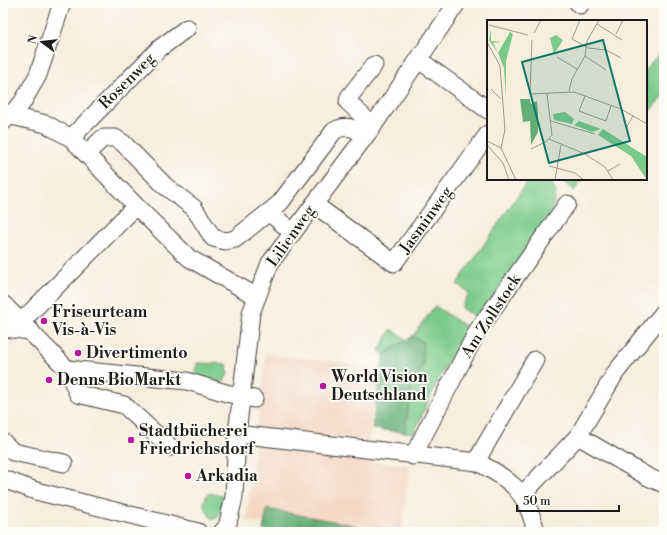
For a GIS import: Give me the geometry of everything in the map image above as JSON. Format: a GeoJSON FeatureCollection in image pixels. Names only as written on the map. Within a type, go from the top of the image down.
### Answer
{"type":"FeatureCollection","features":[{"type":"Feature","properties":{"kind":"street"},"geometry":{"type":"LineString","coordinates":[[5,118],[22,103],[38,75],[62,3]]}},
{"type":"Feature","properties":{"kind":"street","name":"Lilienweg"},"geometry":{"type":"LineString","coordinates":[[222,532],[227,527],[234,497],[237,434],[248,398],[251,313],[270,263],[369,130],[419,60],[457,3]]}},
{"type":"Feature","properties":{"kind":"street","name":"Rosenweg"},"geometry":{"type":"LineString","coordinates":[[71,138],[160,48],[187,28]]}},
{"type":"Feature","properties":{"kind":"street"},"geometry":{"type":"LineString","coordinates":[[419,60],[487,109]]}},
{"type":"Feature","properties":{"kind":"street"},"geometry":{"type":"LineString","coordinates":[[369,130],[348,102],[348,97],[374,65]]}},
{"type":"Feature","properties":{"kind":"street"},"geometry":{"type":"LineString","coordinates":[[5,118],[46,124],[71,138],[136,206],[189,258],[257,297]]}},
{"type":"Feature","properties":{"kind":"street"},"geometry":{"type":"LineString","coordinates":[[86,154],[103,138],[115,138],[123,143],[165,186],[194,208],[213,238],[226,241],[236,239],[280,203],[334,130],[343,126],[369,130]]}},
{"type":"Feature","properties":{"kind":"street","name":"Jasminweg"},"geometry":{"type":"LineString","coordinates":[[314,204],[394,263],[487,135]]}},
{"type":"Feature","properties":{"kind":"street","name":"Am Zollstock"},"geometry":{"type":"LineString","coordinates":[[413,456],[478,330],[568,204]]}},
{"type":"Feature","properties":{"kind":"street"},"geometry":{"type":"LineString","coordinates":[[3,328],[27,322],[136,206]]}},
{"type":"Feature","properties":{"kind":"street"},"geometry":{"type":"LineString","coordinates":[[269,212],[292,232]]}},
{"type":"Feature","properties":{"kind":"street"},"geometry":{"type":"LineString","coordinates":[[3,304],[27,322],[67,369],[78,394],[124,405],[170,447]]}},
{"type":"Feature","properties":{"kind":"street"},"geometry":{"type":"LineString","coordinates":[[522,494],[578,436],[616,372],[664,312]]}},
{"type":"Feature","properties":{"kind":"street"},"geometry":{"type":"LineString","coordinates":[[477,462],[536,360]]}},
{"type":"Feature","properties":{"kind":"street"},"geometry":{"type":"LineString","coordinates":[[67,369],[187,381],[248,398]]}},
{"type":"Feature","properties":{"kind":"street"},"geometry":{"type":"LineString","coordinates":[[237,434],[413,456],[477,462],[499,474],[522,494],[531,513],[536,532]]}},
{"type":"Feature","properties":{"kind":"street"},"geometry":{"type":"LineString","coordinates":[[578,436],[648,477],[664,484]]}},
{"type":"Feature","properties":{"kind":"street"},"geometry":{"type":"LineString","coordinates":[[3,442],[13,452],[64,463]]}},
{"type":"Feature","properties":{"kind":"street"},"geometry":{"type":"LineString","coordinates":[[3,479],[43,493],[198,532]]}},
{"type":"Feature","properties":{"kind":"shaded area"},"geometry":{"type":"Polygon","coordinates":[[[266,354],[379,367],[366,461],[410,466],[402,532],[350,532],[246,521],[266,354]]]}},
{"type":"Feature","properties":{"kind":"green space"},"geometry":{"type":"Polygon","coordinates":[[[664,49],[664,95],[647,114],[647,67],[664,49]]]}},
{"type":"Feature","properties":{"kind":"green space"},"geometry":{"type":"Polygon","coordinates":[[[528,180],[550,180],[556,193],[549,221],[477,318],[461,308],[469,293],[457,284],[528,180]]]}},
{"type":"Feature","properties":{"kind":"green space"},"geometry":{"type":"Polygon","coordinates":[[[561,180],[582,180],[574,191],[561,180]]]}},
{"type":"Feature","properties":{"kind":"green space"},"geometry":{"type":"Polygon","coordinates":[[[435,306],[468,328],[439,378],[414,433],[372,429],[384,354],[379,351],[391,329],[409,341],[435,306]]]}},
{"type":"Feature","properties":{"kind":"green space"},"geometry":{"type":"Polygon","coordinates":[[[413,336],[423,342],[423,366],[412,386],[405,432],[372,429],[384,354],[413,336]]]}},
{"type":"Feature","properties":{"kind":"green space"},"geometry":{"type":"Polygon","coordinates":[[[197,363],[227,364],[228,374],[223,383],[204,382],[195,377],[197,363]]]}},
{"type":"Feature","properties":{"kind":"green space"},"geometry":{"type":"Polygon","coordinates":[[[209,493],[223,496],[221,510],[217,518],[212,519],[204,506],[204,501],[209,493]]]}},
{"type":"Feature","properties":{"kind":"green space"},"geometry":{"type":"Polygon","coordinates":[[[267,509],[349,524],[375,532],[268,532],[263,530],[267,509]]]}},
{"type":"Feature","properties":{"kind":"place","name":"Friseurteam Vis-à-Vis"},"geometry":{"type":"Point","coordinates":[44,321]}},
{"type":"Feature","properties":{"kind":"place","name":"Divertimento"},"geometry":{"type":"Point","coordinates":[78,353]}},
{"type":"Feature","properties":{"kind":"place","name":"Denns BioMarkt"},"geometry":{"type":"Point","coordinates":[49,380]}},
{"type":"Feature","properties":{"kind":"place","name":"World Vision Deutschland"},"geometry":{"type":"Point","coordinates":[323,386]}},
{"type":"Feature","properties":{"kind":"place","name":"Stadtbücherei Friedrichsdorf"},"geometry":{"type":"Point","coordinates":[131,440]}},
{"type":"Feature","properties":{"kind":"place","name":"Arkadia"},"geometry":{"type":"Point","coordinates":[188,476]}}]}
